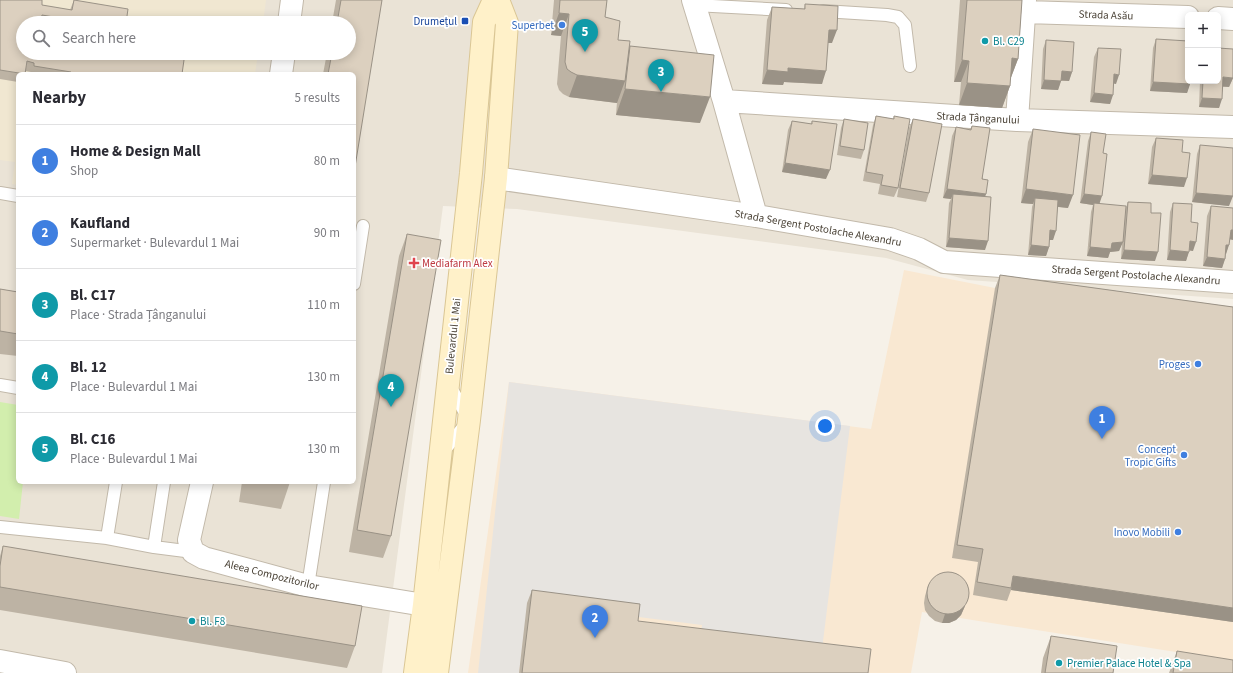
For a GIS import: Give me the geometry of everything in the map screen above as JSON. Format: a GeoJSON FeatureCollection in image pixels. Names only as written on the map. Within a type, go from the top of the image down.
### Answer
{"type":"FeatureCollection","features":[{"type":"Feature","properties":{"kind":"main road","name":"Bulevardul 1 Mai"},"geometry":{"type":"LineString","coordinates":[[415,673],[424,605],[471,173],[484,22],[494,0]]}},
{"type":"Feature","properties":{"kind":"main road"},"geometry":{"type":"LineString","coordinates":[[438,673],[496,178],[507,23],[498,0]]}},
{"type":"Feature","properties":{"kind":"street"},"geometry":{"type":"LineString","coordinates":[[290,16],[292,0]]}},
{"type":"Feature","properties":{"kind":"street"},"geometry":{"type":"LineString","coordinates":[[694,3],[756,216]]}},
{"type":"Feature","properties":{"kind":"street","name":"Strada Asău"},"geometry":{"type":"LineString","coordinates":[[1017,120],[1025,6],[1185,17]]}},
{"type":"Feature","properties":{"kind":"street"},"geometry":{"type":"LineString","coordinates":[[1221,18],[1233,19]]}},
{"type":"Feature","properties":{"kind":"street"},"geometry":{"type":"LineString","coordinates":[[281,72],[283,60]]}},
{"type":"Feature","properties":{"kind":"street","name":"Strada Țânganului"},"geometry":{"type":"LineString","coordinates":[[724,102],[1017,120],[1233,127]]}},
{"type":"Feature","properties":{"kind":"street","name":"Strada Sergent Postolache Alexandru"},"geometry":{"type":"LineString","coordinates":[[496,178],[756,216],[890,239],[919,249],[944,262],[1233,282]]}},
{"type":"Feature","properties":{"kind":"street"},"geometry":{"type":"LineString","coordinates":[[193,552],[189,540],[202,484]]}},
{"type":"Feature","properties":{"kind":"street","name":"Aleea Compozitorilor"},"geometry":{"type":"LineString","coordinates":[[193,552],[204,558],[308,586],[424,605]]}},
{"type":"Feature","properties":{"kind":"street"},"geometry":{"type":"LineString","coordinates":[[0,661],[65,673]]}},
{"type":"Feature","properties":{"kind":"lane"},"geometry":{"type":"LineString","coordinates":[[694,3],[795,10]]}},
{"type":"Feature","properties":{"kind":"lane"},"geometry":{"type":"LineString","coordinates":[[810,11],[887,14],[898,18],[905,25],[910,66]]}},
{"type":"Feature","properties":{"kind":"lane"},"geometry":{"type":"LineString","coordinates":[[0,193],[16,196]]}},
{"type":"Feature","properties":{"kind":"lane"},"geometry":{"type":"LineString","coordinates":[[356,271],[363,226]]}},
{"type":"Feature","properties":{"kind":"lane"},"geometry":{"type":"LineString","coordinates":[[440,456],[468,420],[448,381]]}},
{"type":"Feature","properties":{"kind":"lane"},"geometry":{"type":"LineString","coordinates":[[0,385],[16,388]]}},
{"type":"Feature","properties":{"kind":"lane"},"geometry":{"type":"LineString","coordinates":[[107,538],[116,484]]}},
{"type":"Feature","properties":{"kind":"lane"},"geometry":{"type":"LineString","coordinates":[[154,547],[164,484]]}},
{"type":"Feature","properties":{"kind":"lane"},"geometry":{"type":"LineString","coordinates":[[308,586],[324,484]]}},
{"type":"Feature","properties":{"kind":"lane"},"geometry":{"type":"LineString","coordinates":[[0,527],[107,538],[154,547],[193,552]]}},
{"type":"Feature","properties":{"kind":"shaded area"},"geometry":{"type":"Polygon","coordinates":[[[0,0],[1233,0],[1233,299],[968,280],[886,258],[517,209],[443,206],[382,673],[0,673],[0,0]]]}},
{"type":"Feature","properties":{"kind":"shaded area"},"geometry":{"type":"Polygon","coordinates":[[[0,0],[266,0],[264,16],[16,16],[16,60],[257,60],[255,72],[16,72],[16,185],[12,184],[15,162],[0,160],[0,0]]]}},
{"type":"Feature","properties":{"kind":"shaded area"},"geometry":{"type":"Polygon","coordinates":[[[904,270],[995,288],[1233,307],[1233,661],[922,612],[911,673],[468,673],[509,382],[871,429],[904,270]]]}},
{"type":"Feature","properties":{"kind":"shaded area"},"geometry":{"type":"Polygon","coordinates":[[[509,382],[850,426],[821,657],[700,642],[702,625],[528,603],[519,673],[478,673],[509,382]]]}},
{"type":"Feature","properties":{"kind":"green space"},"geometry":{"type":"Polygon","coordinates":[[[0,402],[16,405],[16,484],[23,484],[19,519],[0,516],[0,402]]]}},
{"type":"Feature","properties":{"kind":"building"},"geometry":{"type":"Polygon","coordinates":[[[0,0],[42,0],[42,5],[72,10],[74,0],[128,9],[127,16],[16,16],[16,60],[184,60],[182,72],[71,72],[34,66],[34,63],[27,61],[25,72],[16,73],[0,70],[0,0]]]}},
{"type":"Feature","properties":{"kind":"building"},"geometry":{"type":"Polygon","coordinates":[[[341,0],[382,0],[356,161],[356,72],[328,72],[331,60],[356,60],[356,16],[338,16],[341,0]]]}},
{"type":"Feature","properties":{"kind":"building"},"geometry":{"type":"Polygon","coordinates":[[[560,0],[607,0],[605,17],[620,21],[618,40],[630,41],[625,81],[577,75],[567,69],[565,62],[569,14],[559,13],[560,0]]]}},
{"type":"Feature","properties":{"kind":"building","name":"Bl. C29"},"geometry":{"type":"Polygon","coordinates":[[[967,0],[1022,0],[1018,59],[1012,58],[1010,86],[967,83],[969,61],[962,60],[967,0]]]}},
{"type":"Feature","properties":{"kind":"building"},"geometry":{"type":"Polygon","coordinates":[[[805,4],[838,6],[837,30],[829,30],[826,71],[788,68],[788,72],[767,70],[772,7],[805,9],[805,4]]]}},
{"type":"Feature","properties":{"kind":"building"},"geometry":{"type":"Polygon","coordinates":[[[1156,39],[1185,41],[1185,84],[1153,82],[1156,39]]]}},
{"type":"Feature","properties":{"kind":"building"},"geometry":{"type":"Polygon","coordinates":[[[1046,40],[1074,42],[1072,72],[1062,71],[1061,81],[1044,80],[1046,40]]]}},
{"type":"Feature","properties":{"kind":"building"},"geometry":{"type":"Polygon","coordinates":[[[630,46],[714,55],[710,97],[625,89],[630,46]]]}},
{"type":"Feature","properties":{"kind":"building"},"geometry":{"type":"Polygon","coordinates":[[[1098,48],[1121,49],[1119,75],[1114,74],[1113,95],[1094,93],[1098,48]]]}},
{"type":"Feature","properties":{"kind":"building"},"geometry":{"type":"Polygon","coordinates":[[[1221,48],[1233,49],[1233,78],[1223,77],[1222,99],[1202,98],[1203,84],[1221,84],[1221,48]]]}},
{"type":"Feature","properties":{"kind":"building"},"geometry":{"type":"Polygon","coordinates":[[[876,116],[894,119],[894,116],[910,119],[898,188],[881,185],[883,175],[866,172],[876,116]]]}},
{"type":"Feature","properties":{"kind":"building"},"geometry":{"type":"Polygon","coordinates":[[[844,119],[868,123],[864,150],[840,146],[844,119]]]}},
{"type":"Feature","properties":{"kind":"building"},"geometry":{"type":"Polygon","coordinates":[[[913,119],[942,124],[929,193],[900,188],[913,119]]]}},
{"type":"Feature","properties":{"kind":"building"},"geometry":{"type":"Polygon","coordinates":[[[792,121],[812,124],[812,121],[837,124],[830,170],[785,163],[792,121]]]}},
{"type":"Feature","properties":{"kind":"building"},"geometry":{"type":"Polygon","coordinates":[[[972,126],[990,128],[982,179],[988,180],[986,194],[947,189],[956,127],[971,130],[972,126]]]}},
{"type":"Feature","properties":{"kind":"building"},"geometry":{"type":"Polygon","coordinates":[[[1033,129],[1080,135],[1073,195],[1026,189],[1033,129]]]}},
{"type":"Feature","properties":{"kind":"building"},"geometry":{"type":"Polygon","coordinates":[[[1091,132],[1106,134],[1103,153],[1107,154],[1102,196],[1084,194],[1091,132]]]}},
{"type":"Feature","properties":{"kind":"building"},"geometry":{"type":"Polygon","coordinates":[[[1156,138],[1183,140],[1182,152],[1190,153],[1187,178],[1152,175],[1156,138]]]}},
{"type":"Feature","properties":{"kind":"building"},"geometry":{"type":"Polygon","coordinates":[[[1200,145],[1233,148],[1233,196],[1196,193],[1200,145]]]}},
{"type":"Feature","properties":{"kind":"building"},"geometry":{"type":"Polygon","coordinates":[[[953,194],[991,197],[988,241],[949,238],[953,194]]]}},
{"type":"Feature","properties":{"kind":"building"},"geometry":{"type":"Polygon","coordinates":[[[1035,198],[1058,200],[1056,231],[1050,230],[1049,247],[1031,245],[1035,198]]]}},
{"type":"Feature","properties":{"kind":"building"},"geometry":{"type":"Polygon","coordinates":[[[1128,202],[1151,203],[1151,213],[1161,213],[1158,252],[1124,250],[1128,202]]]}},
{"type":"Feature","properties":{"kind":"building"},"geometry":{"type":"Polygon","coordinates":[[[1094,203],[1126,206],[1123,242],[1112,243],[1111,249],[1090,247],[1094,203]]]}},
{"type":"Feature","properties":{"kind":"building"},"geometry":{"type":"Polygon","coordinates":[[[1173,203],[1192,204],[1191,222],[1198,223],[1196,242],[1190,241],[1189,252],[1170,250],[1173,203]]]}},
{"type":"Feature","properties":{"kind":"building"},"geometry":{"type":"Polygon","coordinates":[[[1211,206],[1233,208],[1233,230],[1231,230],[1229,245],[1226,245],[1225,259],[1207,257],[1211,206]]]}},
{"type":"Feature","properties":{"kind":"building"},"geometry":{"type":"Polygon","coordinates":[[[407,234],[441,240],[391,536],[357,530],[407,234]]]}},
{"type":"Feature","properties":{"kind":"building"},"geometry":{"type":"Polygon","coordinates":[[[1000,275],[1233,307],[1233,608],[1013,576],[1011,588],[977,582],[983,549],[957,545],[1000,275]]]}},
{"type":"Feature","properties":{"kind":"building"},"geometry":{"type":"Polygon","coordinates":[[[0,289],[16,292],[16,334],[0,331],[0,289]]]}},
{"type":"Feature","properties":{"kind":"building"},"geometry":{"type":"Polygon","coordinates":[[[3,546],[362,606],[355,646],[0,587],[0,566],[3,546]]]}},
{"type":"Feature","properties":{"kind":"building"},"geometry":{"type":"Polygon","coordinates":[[[948,572],[963,578],[969,593],[963,608],[948,614],[933,608],[927,593],[933,578],[948,572]]]}},
{"type":"Feature","properties":{"kind":"building"},"geometry":{"type":"Polygon","coordinates":[[[532,590],[640,604],[638,621],[871,649],[868,673],[522,673],[532,590]]]}},
{"type":"Feature","properties":{"kind":"building"},"geometry":{"type":"Polygon","coordinates":[[[1051,636],[1117,646],[1113,673],[1045,673],[1051,636]]]}},
{"type":"Feature","properties":{"kind":"building"},"geometry":{"type":"Polygon","coordinates":[[[1177,651],[1233,660],[1233,673],[1173,673],[1177,651]]]}},
{"type":"Feature","properties":{"kind":"place","name":"Drumețul"},"geometry":{"type":"Point","coordinates":[465,21]}},
{"type":"Feature","properties":{"kind":"place","name":"Superbet"},"geometry":{"type":"Point","coordinates":[562,25]}},
{"type":"Feature","properties":{"kind":"place","name":"Bl. C29"},"geometry":{"type":"Point","coordinates":[985,41]}},
{"type":"Feature","properties":{"kind":"place","name":"Bl. C16"},"geometry":{"type":"Point","coordinates":[585,52]}},
{"type":"Feature","properties":{"kind":"place","name":"Bl. C17"},"geometry":{"type":"Point","coordinates":[661,92]}},
{"type":"Feature","properties":{"kind":"place","name":"Mediafarm Alex"},"geometry":{"type":"Point","coordinates":[414,263]}},
{"type":"Feature","properties":{"kind":"place","name":"Proges"},"geometry":{"type":"Point","coordinates":[1198,364]}},
{"type":"Feature","properties":{"kind":"place","name":"Bl. 12"},"geometry":{"type":"Point","coordinates":[391,407]}},
{"type":"Feature","properties":{"kind":"place","name":"Home & Design Mall"},"geometry":{"type":"Point","coordinates":[1102,439]}},
{"type":"Feature","properties":{"kind":"place","name":"Concept Tropic Gifts"},"geometry":{"type":"Point","coordinates":[1184,455]}},
{"type":"Feature","properties":{"kind":"place","name":"Inovo Mobili"},"geometry":{"type":"Point","coordinates":[1178,532]}},
{"type":"Feature","properties":{"kind":"place","name":"Bl. F8"},"geometry":{"type":"Point","coordinates":[192,621]}},
{"type":"Feature","properties":{"kind":"place","name":"Kaufland"},"geometry":{"type":"Point","coordinates":[595,638]}},
{"type":"Feature","properties":{"kind":"place","name":"Premier Palace Hotel & Spa"},"geometry":{"type":"Point","coordinates":[1059,663]}}]}
